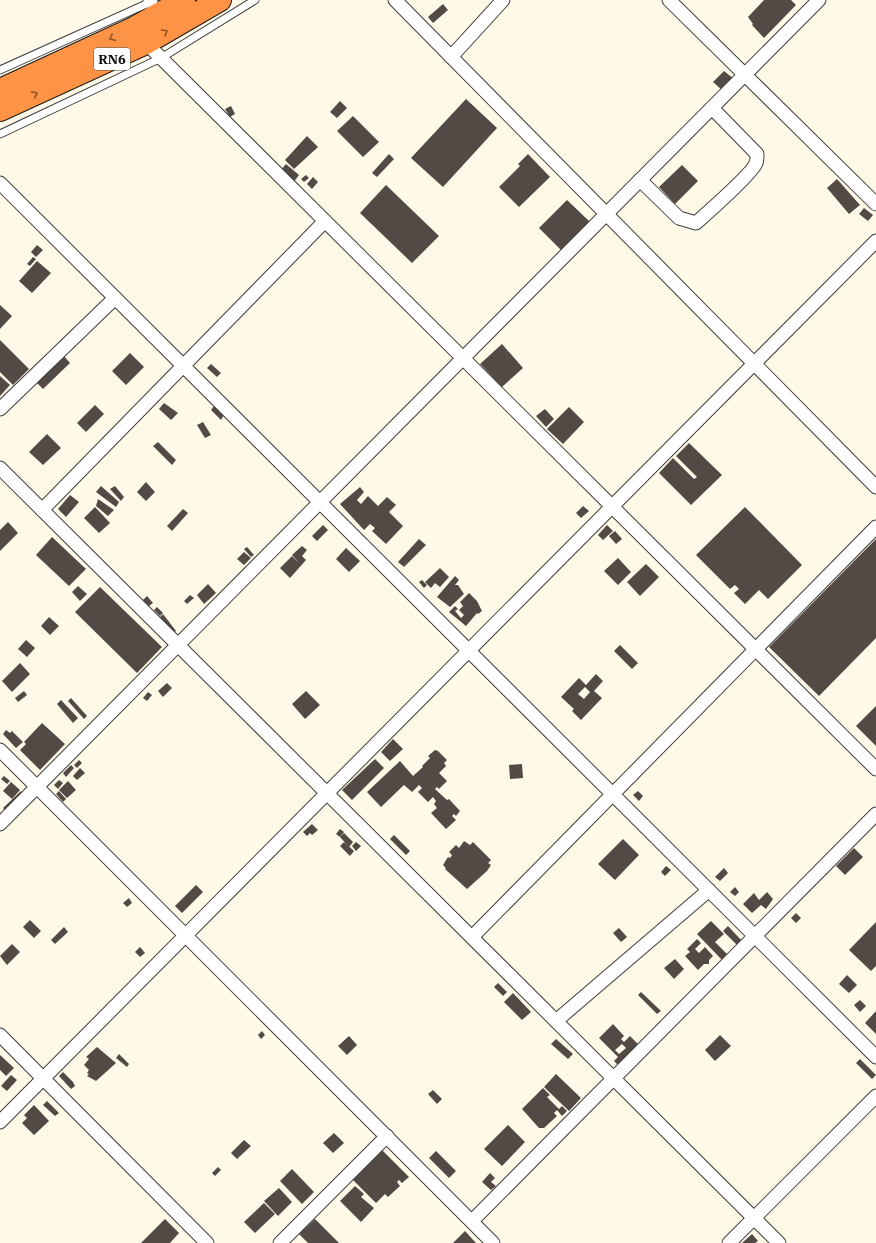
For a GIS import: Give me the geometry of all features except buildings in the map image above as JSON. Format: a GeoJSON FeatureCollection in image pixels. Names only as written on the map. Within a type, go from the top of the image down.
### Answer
{"type":"FeatureCollection","features":[{"type":"Feature","properties":{"kind":"highway","name":"RN6"},"geometry":{"type":"LineString","coordinates":[[0,90],[132,29],[184,0]]}},
{"type":"Feature","properties":{"kind":"highway","name":"RN6"},"geometry":{"type":"LineString","coordinates":[[0,110],[154,51],[220,0]]}},
{"type":"Feature","properties":{"kind":"street"},"geometry":{"type":"LineString","coordinates":[[395,0],[876,487]]}},
{"type":"Feature","properties":{"kind":"street"},"geometry":{"type":"LineString","coordinates":[[451,57],[503,0]]}},
{"type":"Feature","properties":{"kind":"street"},"geometry":{"type":"LineString","coordinates":[[669,0],[876,204]]}},
{"type":"Feature","properties":{"kind":"street"},"geometry":{"type":"LineString","coordinates":[[0,824],[819,0]]}},
{"type":"Feature","properties":{"kind":"street"},"geometry":{"type":"LineString","coordinates":[[154,51],[876,770]]}},
{"type":"Feature","properties":{"kind":"street"},"geometry":{"type":"LineString","coordinates":[[640,180],[678,218],[696,222],[707,214],[748,173],[756,163],[757,154],[712,108]]}},
{"type":"Feature","properties":{"kind":"street"},"geometry":{"type":"LineString","coordinates":[[0,183],[876,1057]]}},
{"type":"Feature","properties":{"kind":"street"},"geometry":{"type":"LineString","coordinates":[[42,510],[325,221]]}},
{"type":"Feature","properties":{"kind":"street"},"geometry":{"type":"LineString","coordinates":[[0,1122],[876,241]]}},
{"type":"Feature","properties":{"kind":"street"},"geometry":{"type":"LineString","coordinates":[[0,409],[115,298]]}},
{"type":"Feature","properties":{"kind":"street"},"geometry":{"type":"LineString","coordinates":[[0,468],[779,1243]]}},
{"type":"Feature","properties":{"kind":"street"},"geometry":{"type":"LineString","coordinates":[[472,937],[876,527]]}},
{"type":"Feature","properties":{"kind":"street"},"geometry":{"type":"LineString","coordinates":[[0,750],[493,1243]]}},
{"type":"Feature","properties":{"kind":"street"},"geometry":{"type":"LineString","coordinates":[[472,1221],[876,814]]}},
{"type":"Feature","properties":{"kind":"street"},"geometry":{"type":"LineString","coordinates":[[556,1021],[709,890]]}},
{"type":"Feature","properties":{"kind":"street"},"geometry":{"type":"LineString","coordinates":[[1,1038],[207,1243]]}},
{"type":"Feature","properties":{"kind":"street"},"geometry":{"type":"LineString","coordinates":[[729,1243],[876,1096]]}},
{"type":"Feature","properties":{"kind":"street"},"geometry":{"type":"LineString","coordinates":[[280,1243],[387,1136]]}},
{"type":"Feature","properties":{"kind":"lane"},"geometry":{"type":"LineString","coordinates":[[0,134],[154,51],[255,0]]}},
{"type":"Feature","properties":{"kind":"lane"},"geometry":{"type":"LineString","coordinates":[[0,70],[152,1]]}}]}
